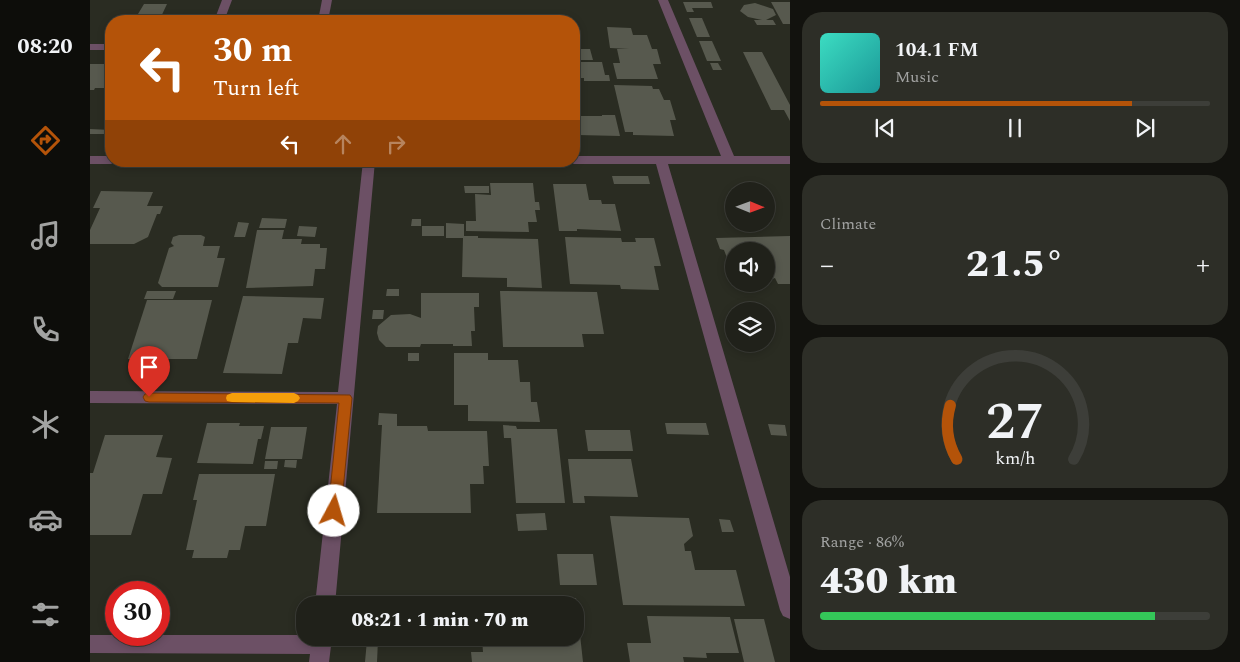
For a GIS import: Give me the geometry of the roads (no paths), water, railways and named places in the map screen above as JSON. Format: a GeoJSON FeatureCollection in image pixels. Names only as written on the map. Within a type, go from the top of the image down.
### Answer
{"type":"FeatureCollection","features":[{"type":"Feature","properties":{"kind":"street"},"geometry":{"type":"LineString","coordinates":[[221,15],[227,0]]}},
{"type":"Feature","properties":{"kind":"street"},"geometry":{"type":"LineString","coordinates":[[324,15],[327,0]]}},
{"type":"Feature","properties":{"kind":"street"},"geometry":{"type":"LineString","coordinates":[[663,0],[729,160]]}},
{"type":"Feature","properties":{"kind":"street"},"geometry":{"type":"LineString","coordinates":[[90,47],[105,47]]}},
{"type":"Feature","properties":{"kind":"street"},"geometry":{"type":"LineString","coordinates":[[90,160],[105,160]]}},
{"type":"Feature","properties":{"kind":"street"},"geometry":{"type":"LineString","coordinates":[[580,160],[790,160]]}},
{"type":"Feature","properties":{"kind":"street"},"geometry":{"type":"LineString","coordinates":[[661,160],[790,610]]}},
{"type":"Feature","properties":{"kind":"street"},"geometry":{"type":"LineString","coordinates":[[326,596],[368,167]]}},
{"type":"Feature","properties":{"kind":"street"},"geometry":{"type":"LineString","coordinates":[[90,397],[346,398]]}},
{"type":"Feature","properties":{"kind":"street"},"geometry":{"type":"LineString","coordinates":[[90,644],[321,648]]}}]}
